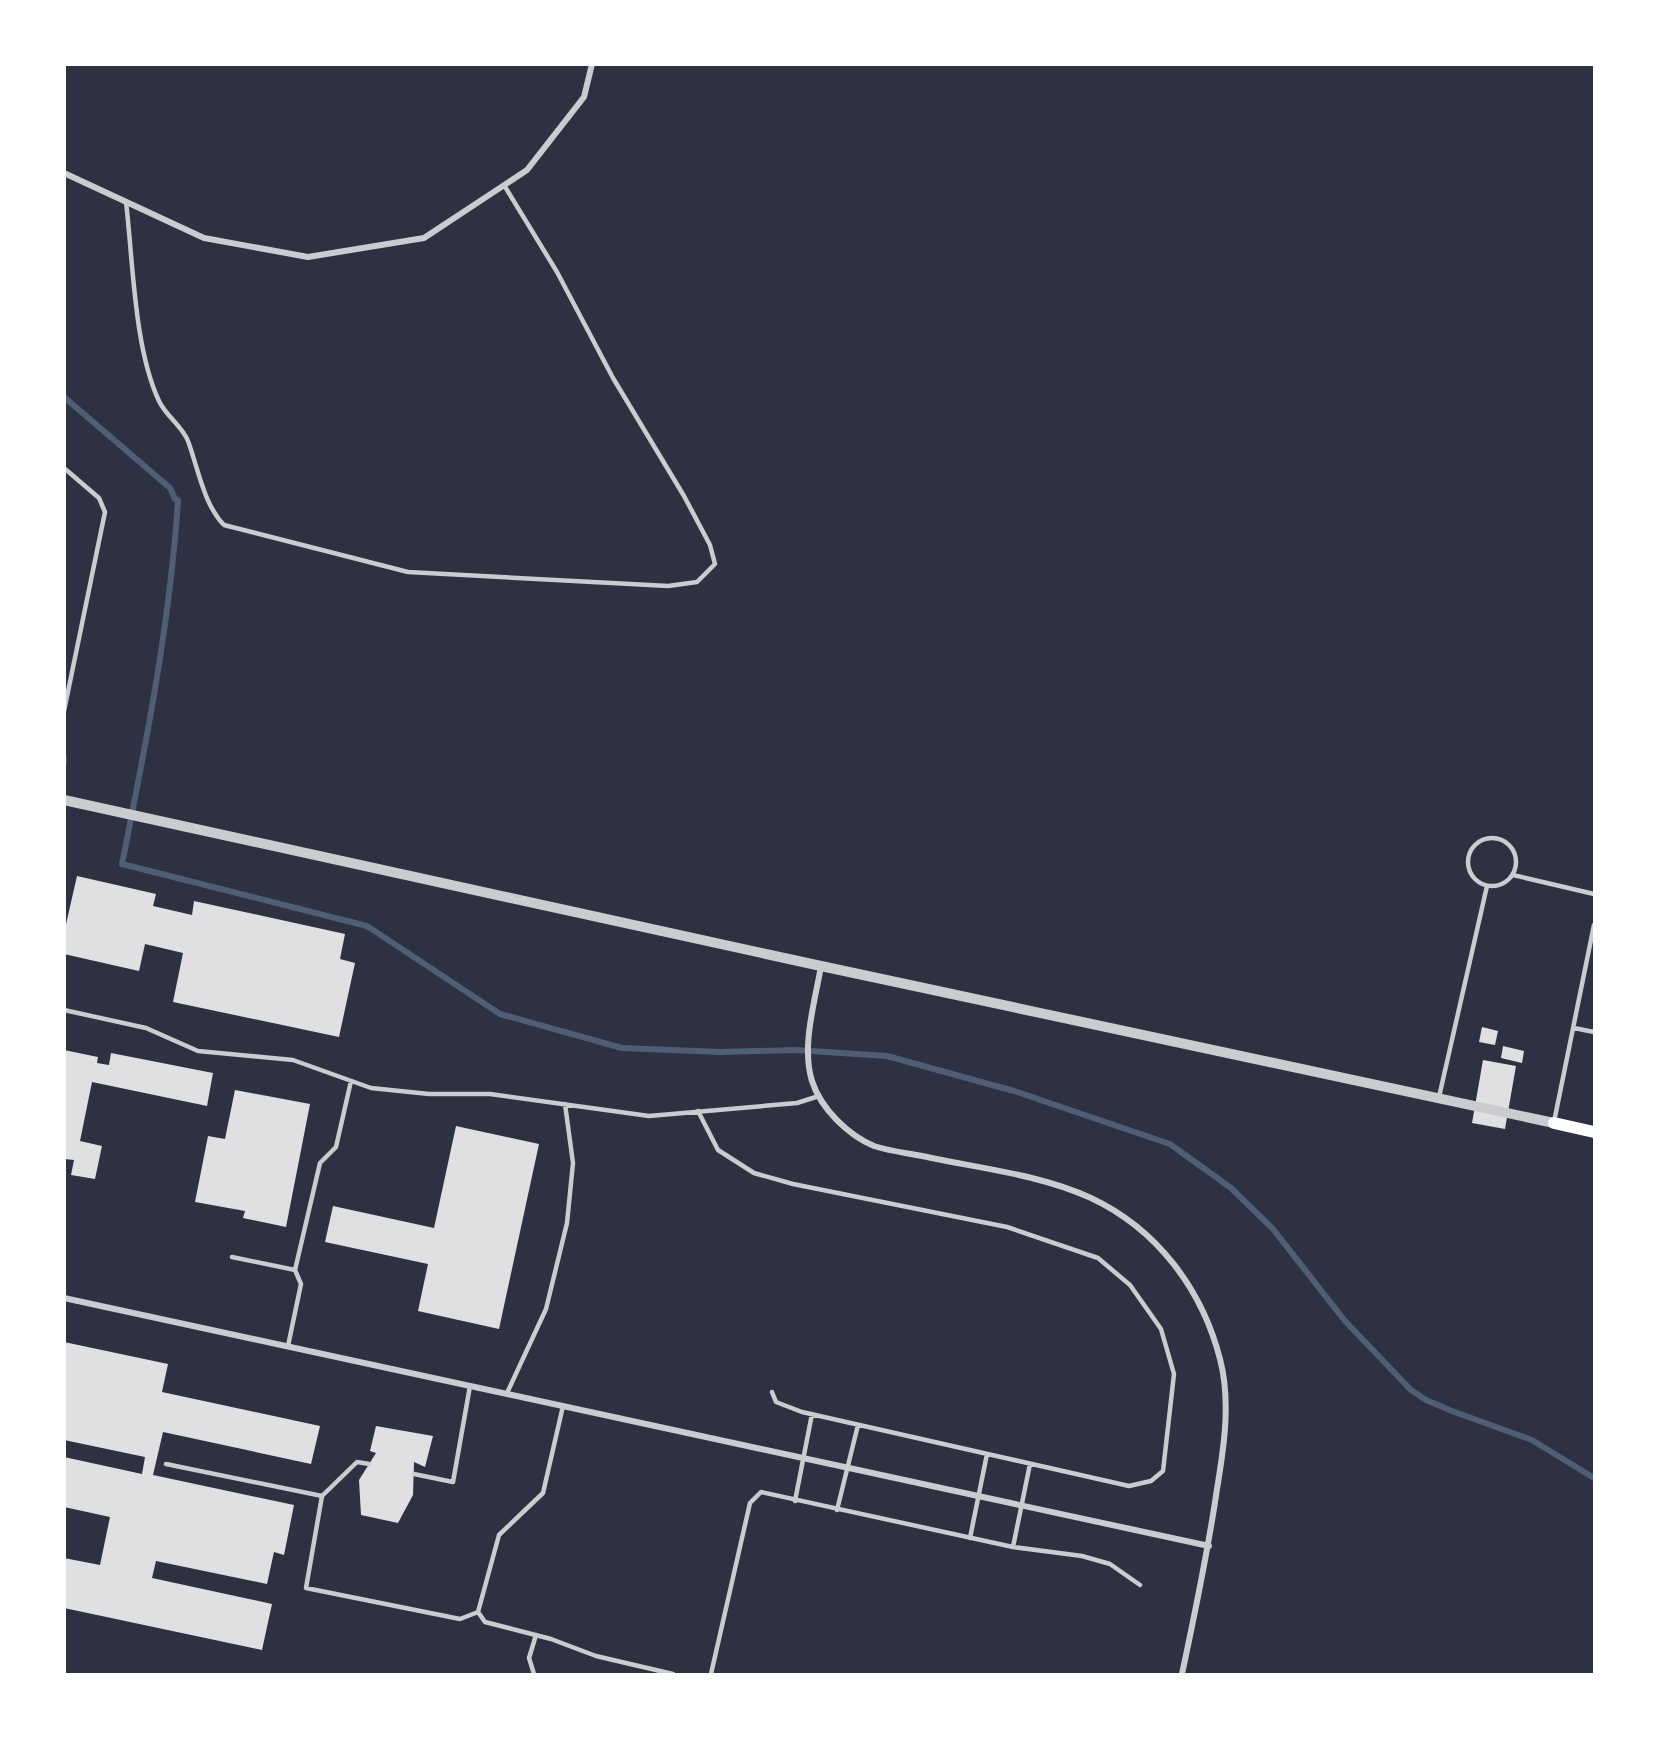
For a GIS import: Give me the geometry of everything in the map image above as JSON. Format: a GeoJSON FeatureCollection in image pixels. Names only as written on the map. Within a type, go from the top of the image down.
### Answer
{"type":"FeatureCollection","features":[{"type":"Feature","properties":{"kind":"main road"},"geometry":{"type":"LineString","coordinates":[[1554,1123],[1594,1132]]}},
{"type":"Feature","properties":{"kind":"street"},"geometry":{"type":"LineString","coordinates":[[64,173],[204,238],[308,257],[424,238],[527,170],[584,98],[592,64]]}},
{"type":"Feature","properties":{"kind":"street"},"geometry":{"type":"LineString","coordinates":[[64,800],[821,966],[1554,1123]]}},
{"type":"Feature","properties":{"kind":"street"},"geometry":{"type":"LineString","coordinates":[[821,966],[808,1060],[813,1083],[825,1108],[849,1132],[875,1146],[1035,1180],[1090,1198],[1130,1221],[1160,1247],[1194,1292],[1220,1360],[1226,1414],[1209,1545],[1182,1674]]}},
{"type":"Feature","properties":{"kind":"street"},"geometry":{"type":"LineString","coordinates":[[64,1298],[1209,1545]]}},
{"type":"Feature","properties":{"kind":"lane"},"geometry":{"type":"LineString","coordinates":[[126,201],[140,320],[152,380],[159,402],[186,437],[211,504],[224,525],[408,572],[668,586],[697,582],[716,564],[710,545],[684,496],[613,378],[557,272],[504,185]]}},
{"type":"Feature","properties":{"kind":"lane"},"geometry":{"type":"LineString","coordinates":[[64,468],[99,498],[105,512],[64,711]]}},
{"type":"Feature","properties":{"kind":"lane"},"geometry":{"type":"LineString","coordinates":[[64,757],[64,764]]}},
{"type":"Feature","properties":{"kind":"lane"},"geometry":{"type":"LineString","coordinates":[[1494,838],[1509,845],[1516,859],[1513,875],[1501,885],[1487,886],[1473,878],[1467,863],[1473,848],[1486,839],[1494,838]]}},
{"type":"Feature","properties":{"kind":"lane"},"geometry":{"type":"LineString","coordinates":[[1513,875],[1594,894]]}},
{"type":"Feature","properties":{"kind":"lane"},"geometry":{"type":"LineString","coordinates":[[1439,1098],[1487,886]]}},
{"type":"Feature","properties":{"kind":"lane"},"geometry":{"type":"LineString","coordinates":[[1554,1123],[1594,925]]}},
{"type":"Feature","properties":{"kind":"lane"},"geometry":{"type":"LineString","coordinates":[[64,1010],[146,1028],[198,1051],[293,1060],[371,1088],[429,1094],[490,1094],[626,1115],[649,1116],[797,1104],[819,1096]]}},
{"type":"Feature","properties":{"kind":"lane"},"geometry":{"type":"LineString","coordinates":[[1574,1028],[1594,1032]]}},
{"type":"Feature","properties":{"kind":"lane"},"geometry":{"type":"LineString","coordinates":[[288,1346],[301,1284],[295,1270],[320,1163],[336,1147],[351,1081]]}},
{"type":"Feature","properties":{"kind":"lane"},"geometry":{"type":"LineString","coordinates":[[507,1394],[546,1309],[567,1223],[573,1162],[566,1104]]}},
{"type":"Feature","properties":{"kind":"lane"},"geometry":{"type":"LineString","coordinates":[[698,1111],[718,1150],[754,1173],[793,1184],[1007,1227],[1098,1258],[1130,1285],[1161,1329],[1174,1374],[1163,1471],[1150,1481],[1128,1486],[812,1414],[776,1402],[772,1392]]}},
{"type":"Feature","properties":{"kind":"lane"},"geometry":{"type":"LineString","coordinates":[[232,1257],[295,1270]]}},
{"type":"Feature","properties":{"kind":"lane"},"geometry":{"type":"LineString","coordinates":[[414,1474],[453,1482],[470,1386]]}},
{"type":"Feature","properties":{"kind":"lane"},"geometry":{"type":"LineString","coordinates":[[478,1612],[500,1535],[543,1493],[563,1406]]}},
{"type":"Feature","properties":{"kind":"lane"},"geometry":{"type":"LineString","coordinates":[[795,1501],[812,1414]]}},
{"type":"Feature","properties":{"kind":"lane"},"geometry":{"type":"LineString","coordinates":[[837,1510],[858,1425]]}},
{"type":"Feature","properties":{"kind":"lane"},"geometry":{"type":"LineString","coordinates":[[970,1538],[987,1454]]}},
{"type":"Feature","properties":{"kind":"lane"},"geometry":{"type":"LineString","coordinates":[[369,1464],[357,1462],[322,1496],[306,1588],[460,1619],[478,1612]]}},
{"type":"Feature","properties":{"kind":"lane"},"geometry":{"type":"LineString","coordinates":[[166,1464],[322,1496]]}},
{"type":"Feature","properties":{"kind":"lane"},"geometry":{"type":"LineString","coordinates":[[1012,1547],[1030,1464]]}},
{"type":"Feature","properties":{"kind":"lane"},"geometry":{"type":"LineString","coordinates":[[711,1674],[750,1503],[761,1492],[1012,1547],[1082,1557],[1110,1564],[1140,1585]]}},
{"type":"Feature","properties":{"kind":"lane"},"geometry":{"type":"LineString","coordinates":[[478,1612],[485,1622],[551,1639],[596,1656],[673,1674]]}},
{"type":"Feature","properties":{"kind":"lane"},"geometry":{"type":"LineString","coordinates":[[534,1674],[530,1658],[536,1635]]}},
{"type":"Feature","properties":{"kind":"building"},"geometry":{"type":"Polygon","coordinates":[[[77,876],[156,894],[153,906],[192,915],[194,901],[345,934],[340,959],[355,963],[339,1037],[173,1002],[183,953],[145,944],[139,971],[64,954],[64,933],[77,876]]]}},
{"type":"Feature","properties":{"kind":"building"},"geometry":{"type":"Polygon","coordinates":[[[1482,1027],[1498,1031],[1495,1045],[1479,1042],[1482,1027]]]}},
{"type":"Feature","properties":{"kind":"building"},"geometry":{"type":"Polygon","coordinates":[[[1503,1046],[1524,1051],[1522,1063],[1501,1058],[1503,1046]]]}},
{"type":"Feature","properties":{"kind":"building"},"geometry":{"type":"Polygon","coordinates":[[[64,1050],[98,1057],[97,1063],[109,1065],[111,1053],[213,1073],[207,1106],[92,1082],[80,1141],[102,1146],[95,1179],[71,1175],[74,1160],[64,1159],[64,1050]]]}},
{"type":"Feature","properties":{"kind":"building"},"geometry":{"type":"Polygon","coordinates":[[[1483,1060],[1516,1066],[1505,1129],[1472,1123],[1483,1060]]]}},
{"type":"Feature","properties":{"kind":"building"},"geometry":{"type":"Polygon","coordinates":[[[235,1090],[310,1104],[286,1227],[243,1218],[245,1211],[195,1202],[208,1136],[225,1139],[235,1090]]]}},
{"type":"Feature","properties":{"kind":"building"},"geometry":{"type":"Polygon","coordinates":[[[456,1126],[539,1144],[499,1329],[418,1311],[428,1264],[325,1242],[333,1206],[434,1228],[456,1126]]]}},
{"type":"Feature","properties":{"kind":"building"},"geometry":{"type":"Polygon","coordinates":[[[64,1342],[168,1364],[162,1392],[320,1426],[311,1464],[163,1432],[153,1475],[294,1505],[284,1555],[274,1552],[267,1584],[156,1561],[152,1578],[272,1604],[262,1650],[64,1608],[64,1558],[100,1565],[110,1517],[64,1507],[64,1457],[142,1474],[145,1457],[64,1440],[64,1342]]]}},
{"type":"Feature","properties":{"kind":"building"},"geometry":{"type":"Polygon","coordinates":[[[376,1426],[433,1436],[425,1467],[414,1462],[413,1495],[398,1523],[361,1515],[359,1480],[376,1453],[370,1451],[376,1426]]]}},
{"type":"Feature","properties":{"kind":"waterway"},"geometry":{"type":"LineString","coordinates":[[64,397],[170,488],[175,499],[178,500],[163,638],[122,864],[367,926],[500,1014],[622,1048],[721,1052],[796,1050],[887,1056],[1014,1091],[1170,1144],[1231,1188],[1273,1229],[1345,1321],[1411,1390],[1426,1400],[1452,1411],[1532,1440],[1594,1478]]}}]}
